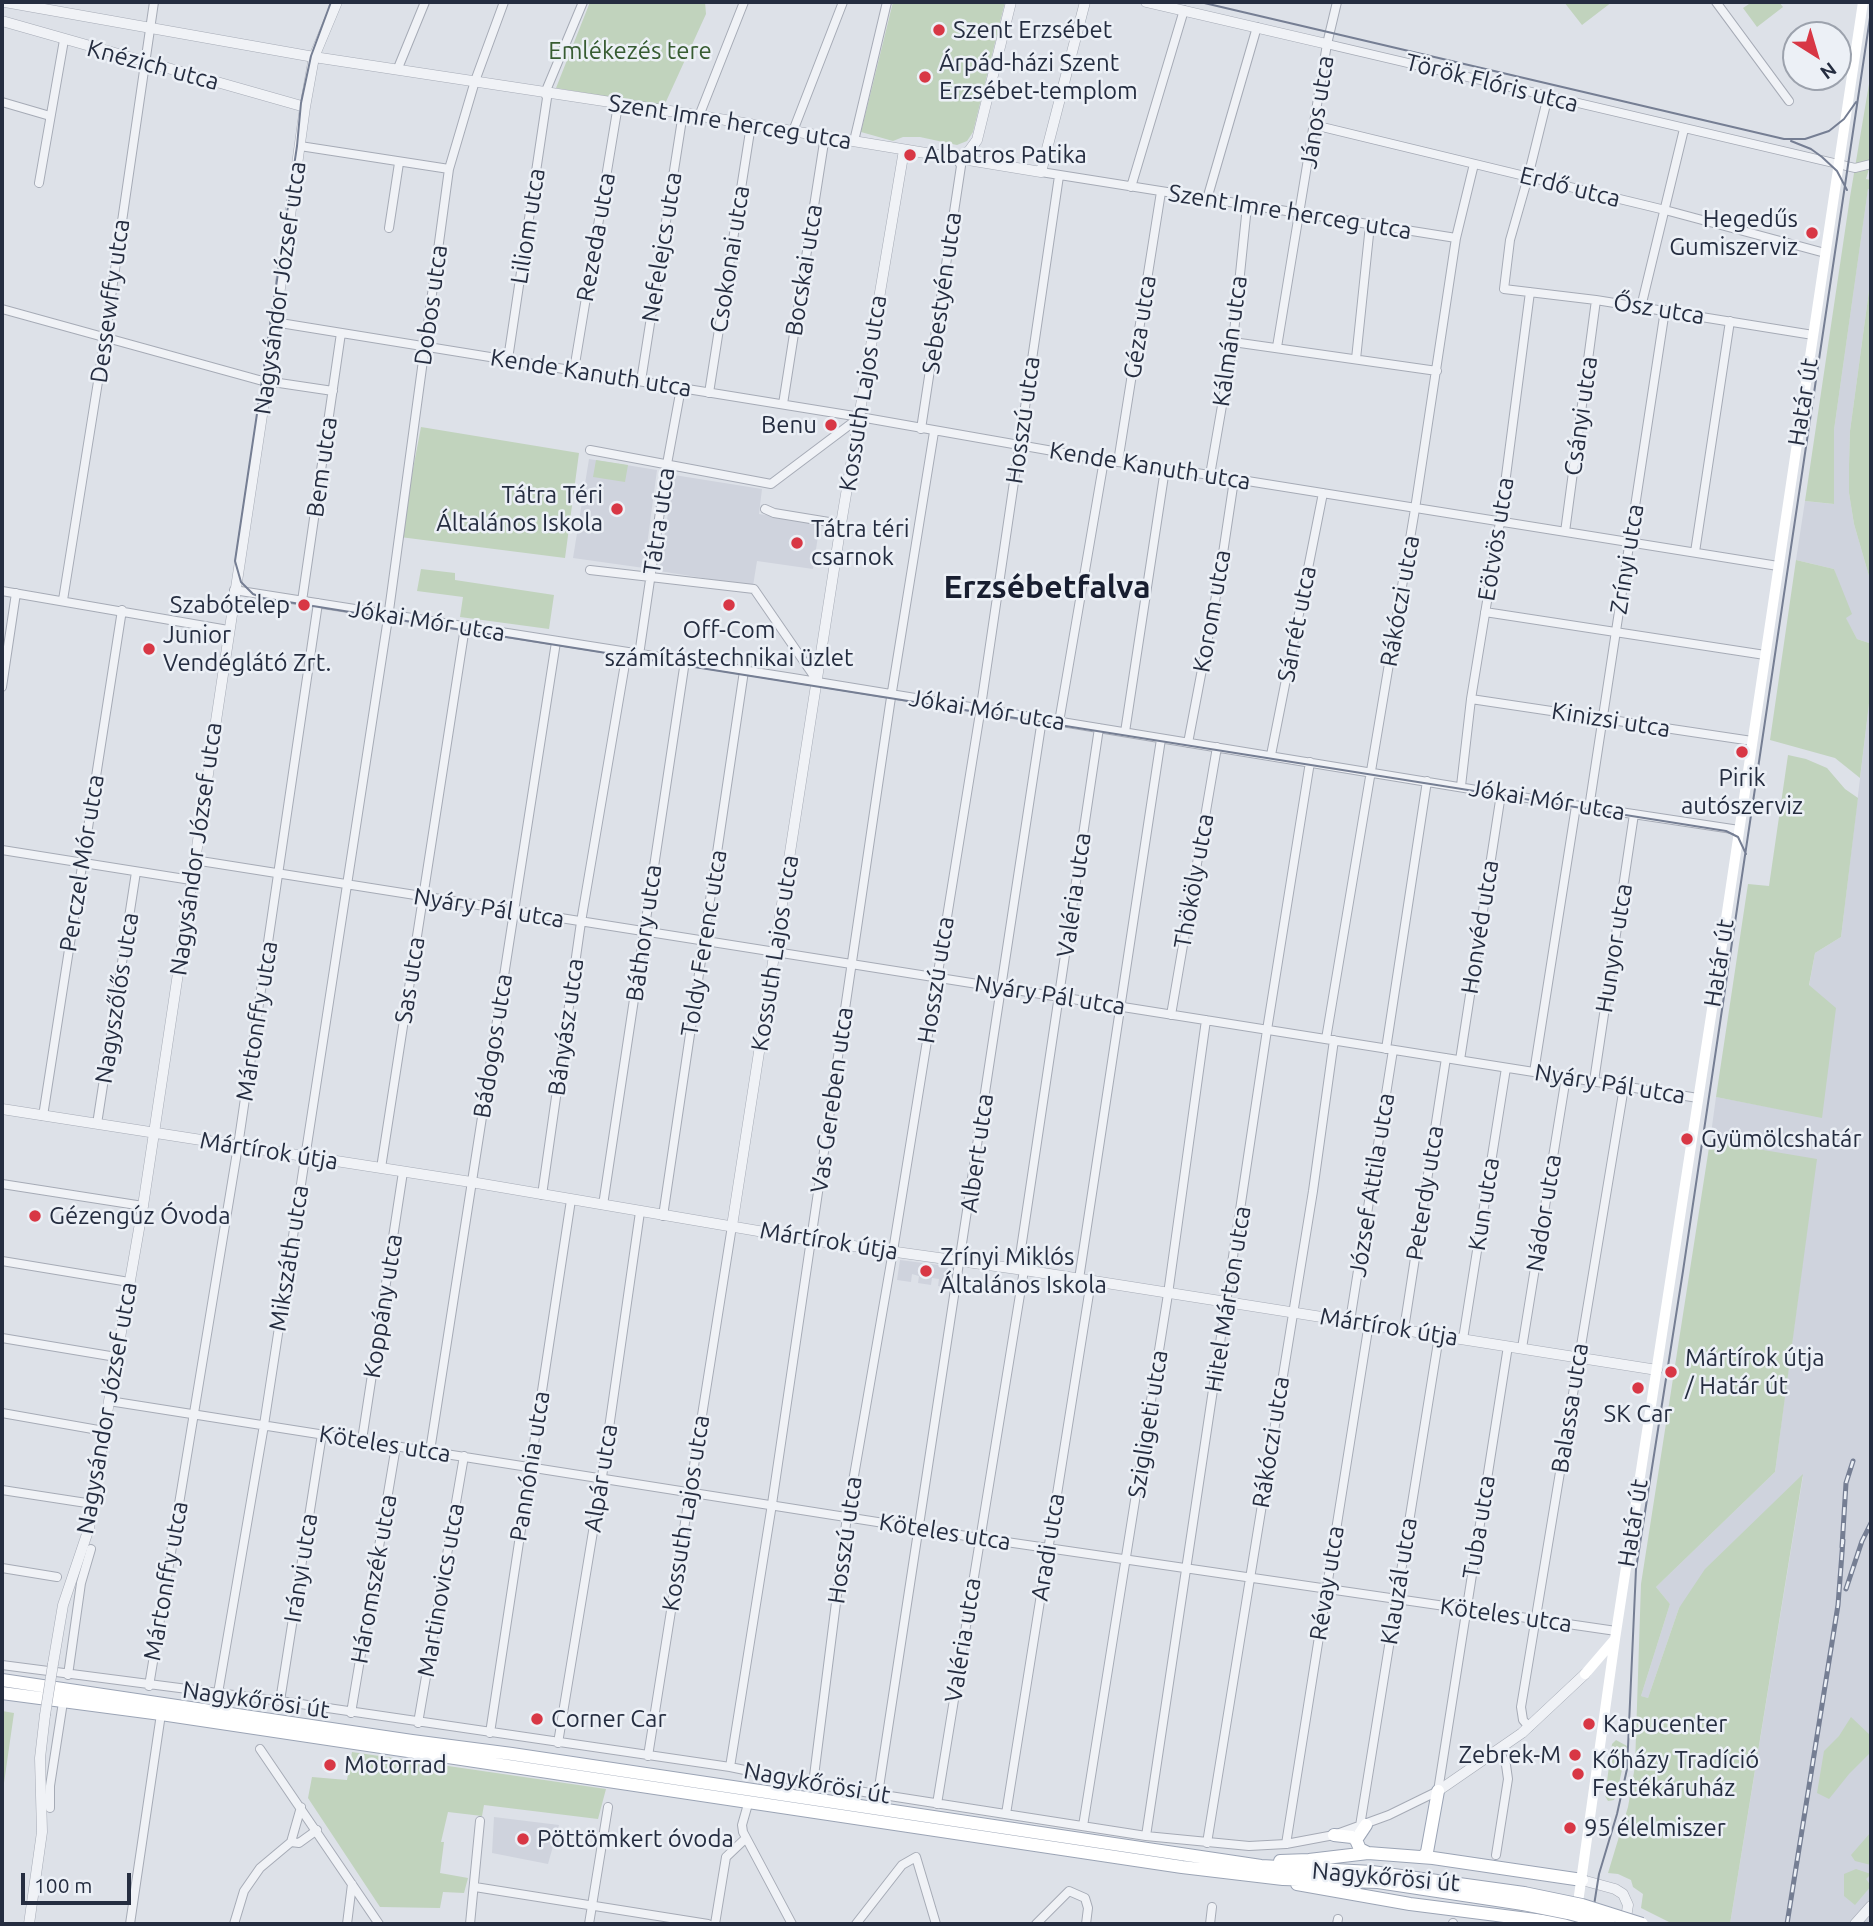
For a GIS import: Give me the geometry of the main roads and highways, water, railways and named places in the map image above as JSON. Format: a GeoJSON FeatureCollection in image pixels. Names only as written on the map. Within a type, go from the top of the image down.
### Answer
{"type":"FeatureCollection","features":[{"type":"Feature","properties":{"kind":"main road","name":"Határ út"},"geometry":{"type":"LineString","coordinates":[[1575,1924],[1615,1635],[1863,2]]}},
{"type":"Feature","properties":{"kind":"main road"},"geometry":{"type":"LineString","coordinates":[[1610,1672],[1595,1668],[1585,1674],[1615,1635]]}},
{"type":"Feature","properties":{"kind":"main road"},"geometry":{"type":"LineString","coordinates":[[2,1672],[24,1683]]}},
{"type":"Feature","properties":{"kind":"main road","name":"Nagykőrösi út"},"geometry":{"type":"LineString","coordinates":[[2,1680],[1244,1864],[1384,1873],[1524,1899]]}},
{"type":"Feature","properties":{"kind":"main road","name":"Nagykőrösi út"},"geometry":{"type":"LineString","coordinates":[[2,1693],[161,1714],[1182,1867],[1283,1879],[1378,1882],[1524,1899]]}},
{"type":"Feature","properties":{"kind":"main road"},"geometry":{"type":"LineString","coordinates":[[1423,1857],[1427,1852],[1438,1791]]}},
{"type":"Feature","properties":{"kind":"main road"},"geometry":{"type":"LineString","coordinates":[[1356,1840],[1363,1826]]}},
{"type":"Feature","properties":{"kind":"main road"},"geometry":{"type":"LineString","coordinates":[[1334,1835],[1356,1840],[1360,1849],[1368,1853]]}},
{"type":"Feature","properties":{"kind":"main road"},"geometry":{"type":"LineString","coordinates":[[1244,1864],[1368,1853],[1423,1857],[1582,1880]]}},
{"type":"Feature","properties":{"kind":"main road"},"geometry":{"type":"LineString","coordinates":[[1283,1879],[1307,1887],[1346,1894],[1567,1924]]}},
{"type":"Feature","properties":{"kind":"main road"},"geometry":{"type":"LineString","coordinates":[[1524,1899],[1609,1924]]}},
{"type":"Feature","properties":{"kind":"main road"},"geometry":{"type":"LineString","coordinates":[[1524,1899],[1582,1905],[1642,1924]]}},
{"type":"Feature","properties":{"kind":"tram line"},"geometry":{"type":"LineString","coordinates":[[331,2],[311,56],[301,103],[297,146],[235,561],[241,582],[253,594],[263,598],[1726,831],[1738,837],[1746,854]]}},
{"type":"Feature","properties":{"kind":"tram line"},"geometry":{"type":"LineString","coordinates":[[1200,2],[1784,139],[1805,139],[1829,131],[1844,119],[1856,102]]}},
{"type":"Feature","properties":{"kind":"tram line"},"geometry":{"type":"LineString","coordinates":[[1591,1924],[1599,1874],[1627,1769],[1636,1569],[1871,11]]}},
{"type":"Feature","properties":{"kind":"tram line"},"geometry":{"type":"LineString","coordinates":[[1791,141],[1822,157],[1837,171],[1847,190]]}},
{"type":"Feature","properties":{"kind":"railway"},"geometry":{"type":"LineString","coordinates":[[1842,1547],[1846,1483],[1853,1461]]}},
{"type":"Feature","properties":{"kind":"railway"},"geometry":{"type":"LineString","coordinates":[[1846,1589],[1871,1523]]}},
{"type":"Feature","properties":{"kind":"railway"},"geometry":{"type":"LineString","coordinates":[[1787,1924],[1838,1605],[1843,1540]]}},
{"type":"Feature","properties":{"kind":"place","name":"Szent Erzsébet"},"geometry":{"type":"Point","coordinates":[939,30]}},
{"type":"Feature","properties":{"kind":"place","name":"Árpád-házi Szent Erzsébet-templom"},"geometry":{"type":"Point","coordinates":[925,77]}},
{"type":"Feature","properties":{"kind":"place","name":"Albatros Patika"},"geometry":{"type":"Point","coordinates":[910,155]}},
{"type":"Feature","properties":{"kind":"place","name":"Hegedűs Gumiszerviz"},"geometry":{"type":"Point","coordinates":[1812,233]}},
{"type":"Feature","properties":{"kind":"place","name":"Benu"},"geometry":{"type":"Point","coordinates":[831,425]}},
{"type":"Feature","properties":{"kind":"place","name":"Tátra Téri Általános Iskola"},"geometry":{"type":"Point","coordinates":[617,509]}},
{"type":"Feature","properties":{"kind":"place","name":"Tátra téri csarnok"},"geometry":{"type":"Point","coordinates":[797,543]}},
{"type":"Feature","properties":{"kind":"place","name":"Szabótelep"},"geometry":{"type":"Point","coordinates":[304,605]}},
{"type":"Feature","properties":{"kind":"place","name":"Off-Com számítástechnikai üzlet"},"geometry":{"type":"Point","coordinates":[729,605]}},
{"type":"Feature","properties":{"kind":"place","name":"Junior Vendéglátó Zrt."},"geometry":{"type":"Point","coordinates":[149,649]}},
{"type":"Feature","properties":{"kind":"place","name":"Pirik autószerviz"},"geometry":{"type":"Point","coordinates":[1742,752]}},
{"type":"Feature","properties":{"kind":"place","name":"Gyümölcshatár"},"geometry":{"type":"Point","coordinates":[1687,1139]}},
{"type":"Feature","properties":{"kind":"place","name":"Gézengúz Óvoda"},"geometry":{"type":"Point","coordinates":[35,1216]}},
{"type":"Feature","properties":{"kind":"place","name":"Zrínyi Miklós Általános Iskola"},"geometry":{"type":"Point","coordinates":[926,1271]}},
{"type":"Feature","properties":{"kind":"place","name":"Mártírok útja / Határ út"},"geometry":{"type":"Point","coordinates":[1671,1372]}},
{"type":"Feature","properties":{"kind":"place","name":"SK Car"},"geometry":{"type":"Point","coordinates":[1638,1388]}},
{"type":"Feature","properties":{"kind":"place","name":"Corner Car"},"geometry":{"type":"Point","coordinates":[537,1719]}},
{"type":"Feature","properties":{"kind":"place","name":"Kapucenter"},"geometry":{"type":"Point","coordinates":[1589,1724]}},
{"type":"Feature","properties":{"kind":"place","name":"Zebrek-M"},"geometry":{"type":"Point","coordinates":[1575,1755]}},
{"type":"Feature","properties":{"kind":"place","name":"Motorrad"},"geometry":{"type":"Point","coordinates":[330,1765]}},
{"type":"Feature","properties":{"kind":"place","name":"Kőházy Tradíció Festékáruház"},"geometry":{"type":"Point","coordinates":[1578,1774]}},
{"type":"Feature","properties":{"kind":"place","name":"95 élelmiszer"},"geometry":{"type":"Point","coordinates":[1570,1828]}},
{"type":"Feature","properties":{"kind":"place","name":"Pöttömkert óvoda"},"geometry":{"type":"Point","coordinates":[523,1839]}},
{"type":"Feature","properties":{"kind":"district","name":"Erzsébetfalva"},"geometry":{"type":"Point","coordinates":[1047,587]}},
{"type":"Feature","properties":{"kind":"park label","name":"Emlékezés tere"},"geometry":{"type":"Point","coordinates":[630,51]}}]}
